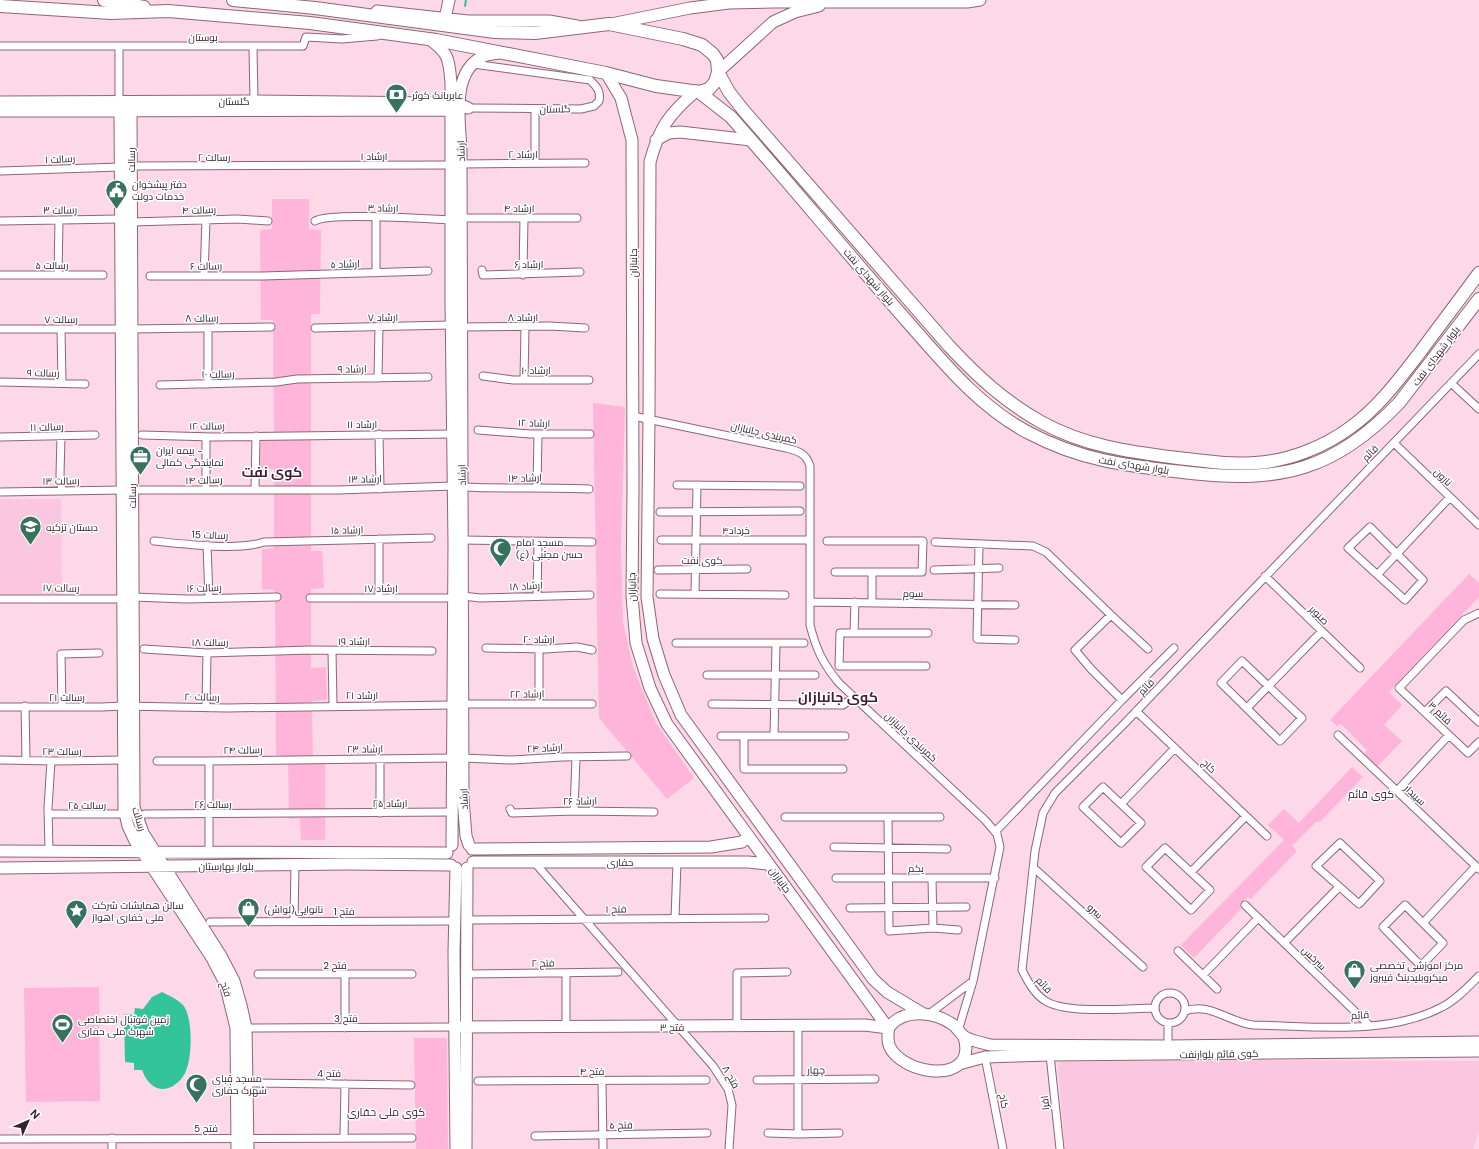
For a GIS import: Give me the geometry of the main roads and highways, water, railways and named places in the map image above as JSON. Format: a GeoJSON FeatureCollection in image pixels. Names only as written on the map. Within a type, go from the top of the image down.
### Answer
{"type":"FeatureCollection","features":[{"type":"Feature","properties":{"kind":"main road"},"geometry":{"type":"LineString","coordinates":[[104,0],[168,11],[310,23],[427,38],[606,73],[656,86],[698,92],[709,89],[715,82],[718,72]]}},
{"type":"Feature","properties":{"kind":"main road","name":"بلوار شهدای نفت"},"geometry":{"type":"LineString","coordinates":[[234,0],[320,9],[495,32],[535,33],[609,24],[683,38],[702,45],[713,54],[717,60],[718,72],[729,92],[744,111],[949,346],[980,378],[1008,402],[1041,422],[1097,445],[1132,453],[1211,462],[1255,463],[1289,456],[1322,445],[1351,428],[1384,397],[1479,273]]}},
{"type":"Feature","properties":{"kind":"main road"},"geometry":{"type":"LineString","coordinates":[[0,6],[111,13],[168,11]]}},
{"type":"Feature","properties":{"kind":"main road","name":"بلوار شهدای نفت"},"geometry":{"type":"LineString","coordinates":[[698,92],[731,117],[896,309],[954,374],[977,396],[992,409],[1028,432],[1063,449],[1108,463],[1140,468],[1235,477],[1261,477],[1280,474],[1328,458],[1366,435],[1399,403],[1479,299]]}},
{"type":"Feature","properties":{"kind":"waterway"},"geometry":{"type":"LineString","coordinates":[[465,6],[466,0]]}},
{"type":"Feature","properties":{"kind":"place","name":"عابربانک کوثر"},"geometry":{"type":"Point","coordinates":[396,114]}},
{"type":"Feature","properties":{"kind":"place","name":"دفتر پیشخوان خدمات دولت"},"geometry":{"type":"Point","coordinates":[117,210]}},
{"type":"Feature","properties":{"kind":"place","name":"بیمه ایران - نمایندگى کمالى"},"geometry":{"type":"Point","coordinates":[140,476]}},
{"type":"Feature","properties":{"kind":"place","name":"دبستان تزکیه"},"geometry":{"type":"Point","coordinates":[31,546]}},
{"type":"Feature","properties":{"kind":"place","name":"مسجد امام حسن مجتبی (ع)"},"geometry":{"type":"Point","coordinates":[500,568]}},
{"type":"Feature","properties":{"kind":"place","name":"نانوایى(لواش)"},"geometry":{"type":"Point","coordinates":[248,928]}},
{"type":"Feature","properties":{"kind":"place","name":"سالن همایشات شرکت ملی خفاری اهواز"},"geometry":{"type":"Point","coordinates":[77,930]}},
{"type":"Feature","properties":{"kind":"place","name":"مرکز اموزشی تخصصی میکروبلیدینگ فیبروز"},"geometry":{"type":"Point","coordinates":[1354,990]}},
{"type":"Feature","properties":{"kind":"place","name":"زمین فوتبال اختصاصی شهرک ملی حفاری"},"geometry":{"type":"Point","coordinates":[62,1044]}},
{"type":"Feature","properties":{"kind":"place","name":"مسجد قبای شهرک حفاری"},"geometry":{"type":"Point","coordinates":[196,1104]}},
{"type":"Feature","properties":{"kind":"district","name":"کوی نفت"},"geometry":{"type":"Point","coordinates":[272,472]}},
{"type":"Feature","properties":{"kind":"district","name":"کوی جانبازان"},"geometry":{"type":"Point","coordinates":[838,697]}},
{"type":"Feature","properties":{"kind":"district","name":"کوی قائم"},"geometry":{"type":"Point","coordinates":[1371,794]}},
{"type":"Feature","properties":{"kind":"district","name":"کوی ملی حفاری"},"geometry":{"type":"Point","coordinates":[386,1112]}}]}
